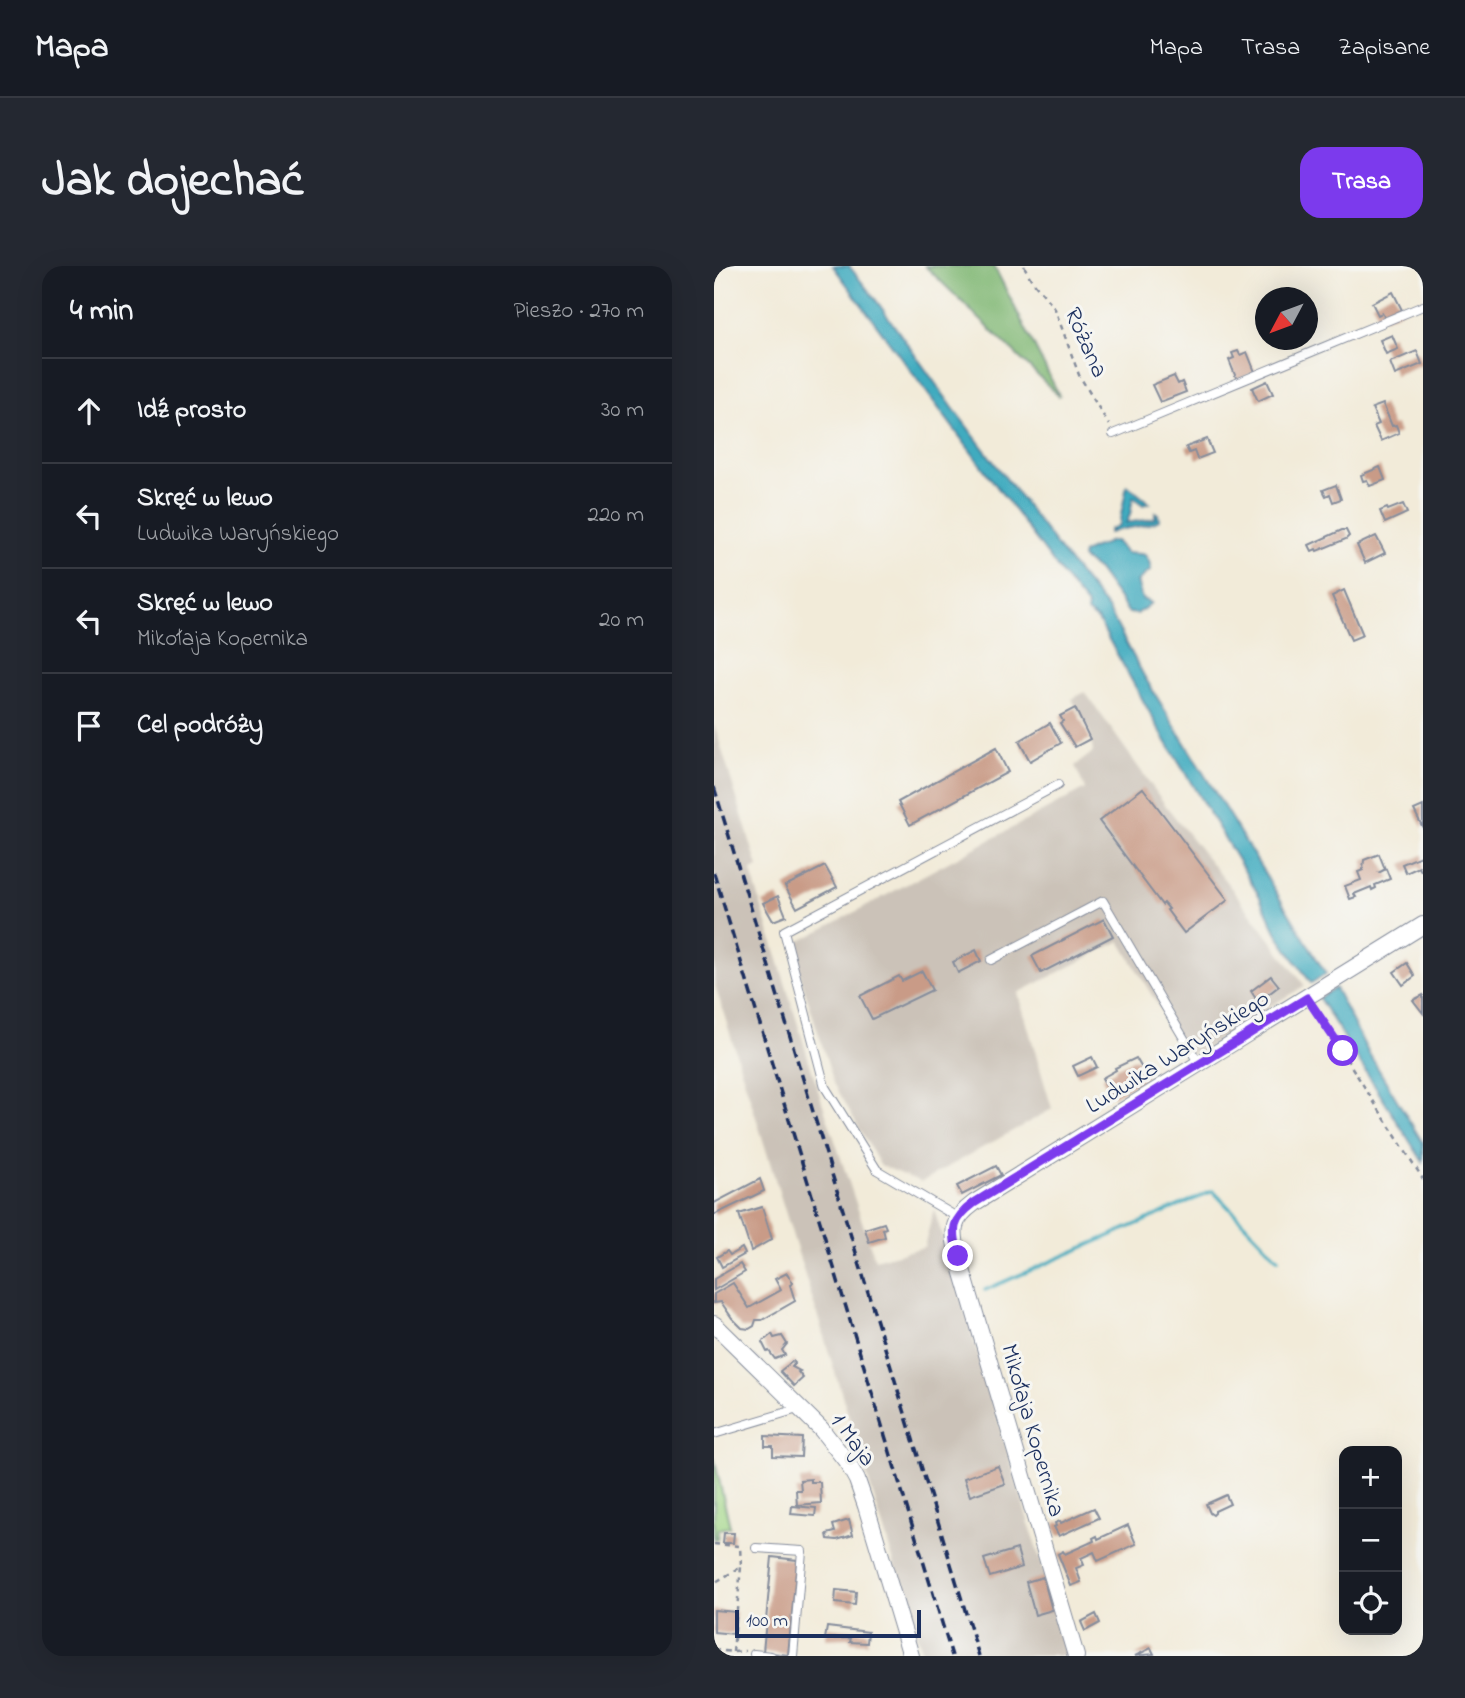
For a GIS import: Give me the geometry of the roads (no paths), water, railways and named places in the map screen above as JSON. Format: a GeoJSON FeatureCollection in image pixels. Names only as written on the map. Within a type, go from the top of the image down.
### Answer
{"type":"FeatureCollection","features":[{"type":"Feature","properties":{"kind":"street","name":"Ludwika Waryńskiego"},"geometry":{"type":"LineString","coordinates":[[957,1217],[974,1203],[1423,925]]}},
{"type":"Feature","properties":{"kind":"street","name":"Mikołaja Kopernika"},"geometry":{"type":"LineString","coordinates":[[957,1217],[954,1237],[958,1256],[1076,1656]]}},
{"type":"Feature","properties":{"kind":"street","name":"1 Maja"},"geometry":{"type":"LineString","coordinates":[[714,1324],[800,1408],[842,1454],[857,1480],[911,1656]]}},
{"type":"Feature","properties":{"kind":"lane"},"geometry":{"type":"LineString","coordinates":[[1114,434],[1423,306]]}},
{"type":"Feature","properties":{"kind":"lane"},"geometry":{"type":"LineString","coordinates":[[957,1217],[877,1170],[825,1087],[784,932],[1058,785]]}},
{"type":"Feature","properties":{"kind":"lane"},"geometry":{"type":"LineString","coordinates":[[990,960],[1103,901],[1199,1064]]}},
{"type":"Feature","properties":{"kind":"lane"},"geometry":{"type":"LineString","coordinates":[[714,1434],[800,1408]]}},
{"type":"Feature","properties":{"kind":"lane"},"geometry":{"type":"LineString","coordinates":[[756,1548],[802,1551],[793,1656]]}},
{"type":"Feature","properties":{"kind":"lane"},"geometry":{"type":"LineString","coordinates":[[754,1652],[771,1656]]}},
{"type":"Feature","properties":{"kind":"water"},"geometry":{"type":"Polygon","coordinates":[[[833,266],[849,266],[1063,554],[1108,609],[1144,676],[1326,974],[1311,983],[1278,936],[1259,895],[1164,738],[1098,620],[1087,612],[1088,606],[833,266]]]}},
{"type":"Feature","properties":{"kind":"water"},"geometry":{"type":"Polygon","coordinates":[[[1127,485],[1149,503],[1143,505],[1133,497],[1126,523],[1155,518],[1155,512],[1159,520],[1109,533],[1109,530],[1119,525],[1127,485]]]}},
{"type":"Feature","properties":{"kind":"water"},"geometry":{"type":"Polygon","coordinates":[[[1115,541],[1126,553],[1140,554],[1148,558],[1151,570],[1137,581],[1142,599],[1151,603],[1137,614],[1129,613],[1098,570],[1082,558],[1083,553],[1115,541]]]}},
{"type":"Feature","properties":{"kind":"water"},"geometry":{"type":"Polygon","coordinates":[[[1335,988],[1368,1052],[1423,1143],[1423,1162],[1319,998],[1335,988]]]}},
{"type":"Feature","properties":{"kind":"waterway"},"geometry":{"type":"LineString","coordinates":[[985,1290],[1213,1191],[1278,1259]]}},
{"type":"Feature","properties":{"kind":"railway"},"geometry":{"type":"LineString","coordinates":[[714,787],[979,1656]]}},
{"type":"Feature","properties":{"kind":"railway"},"geometry":{"type":"LineString","coordinates":[[714,873],[952,1656]]}}]}
